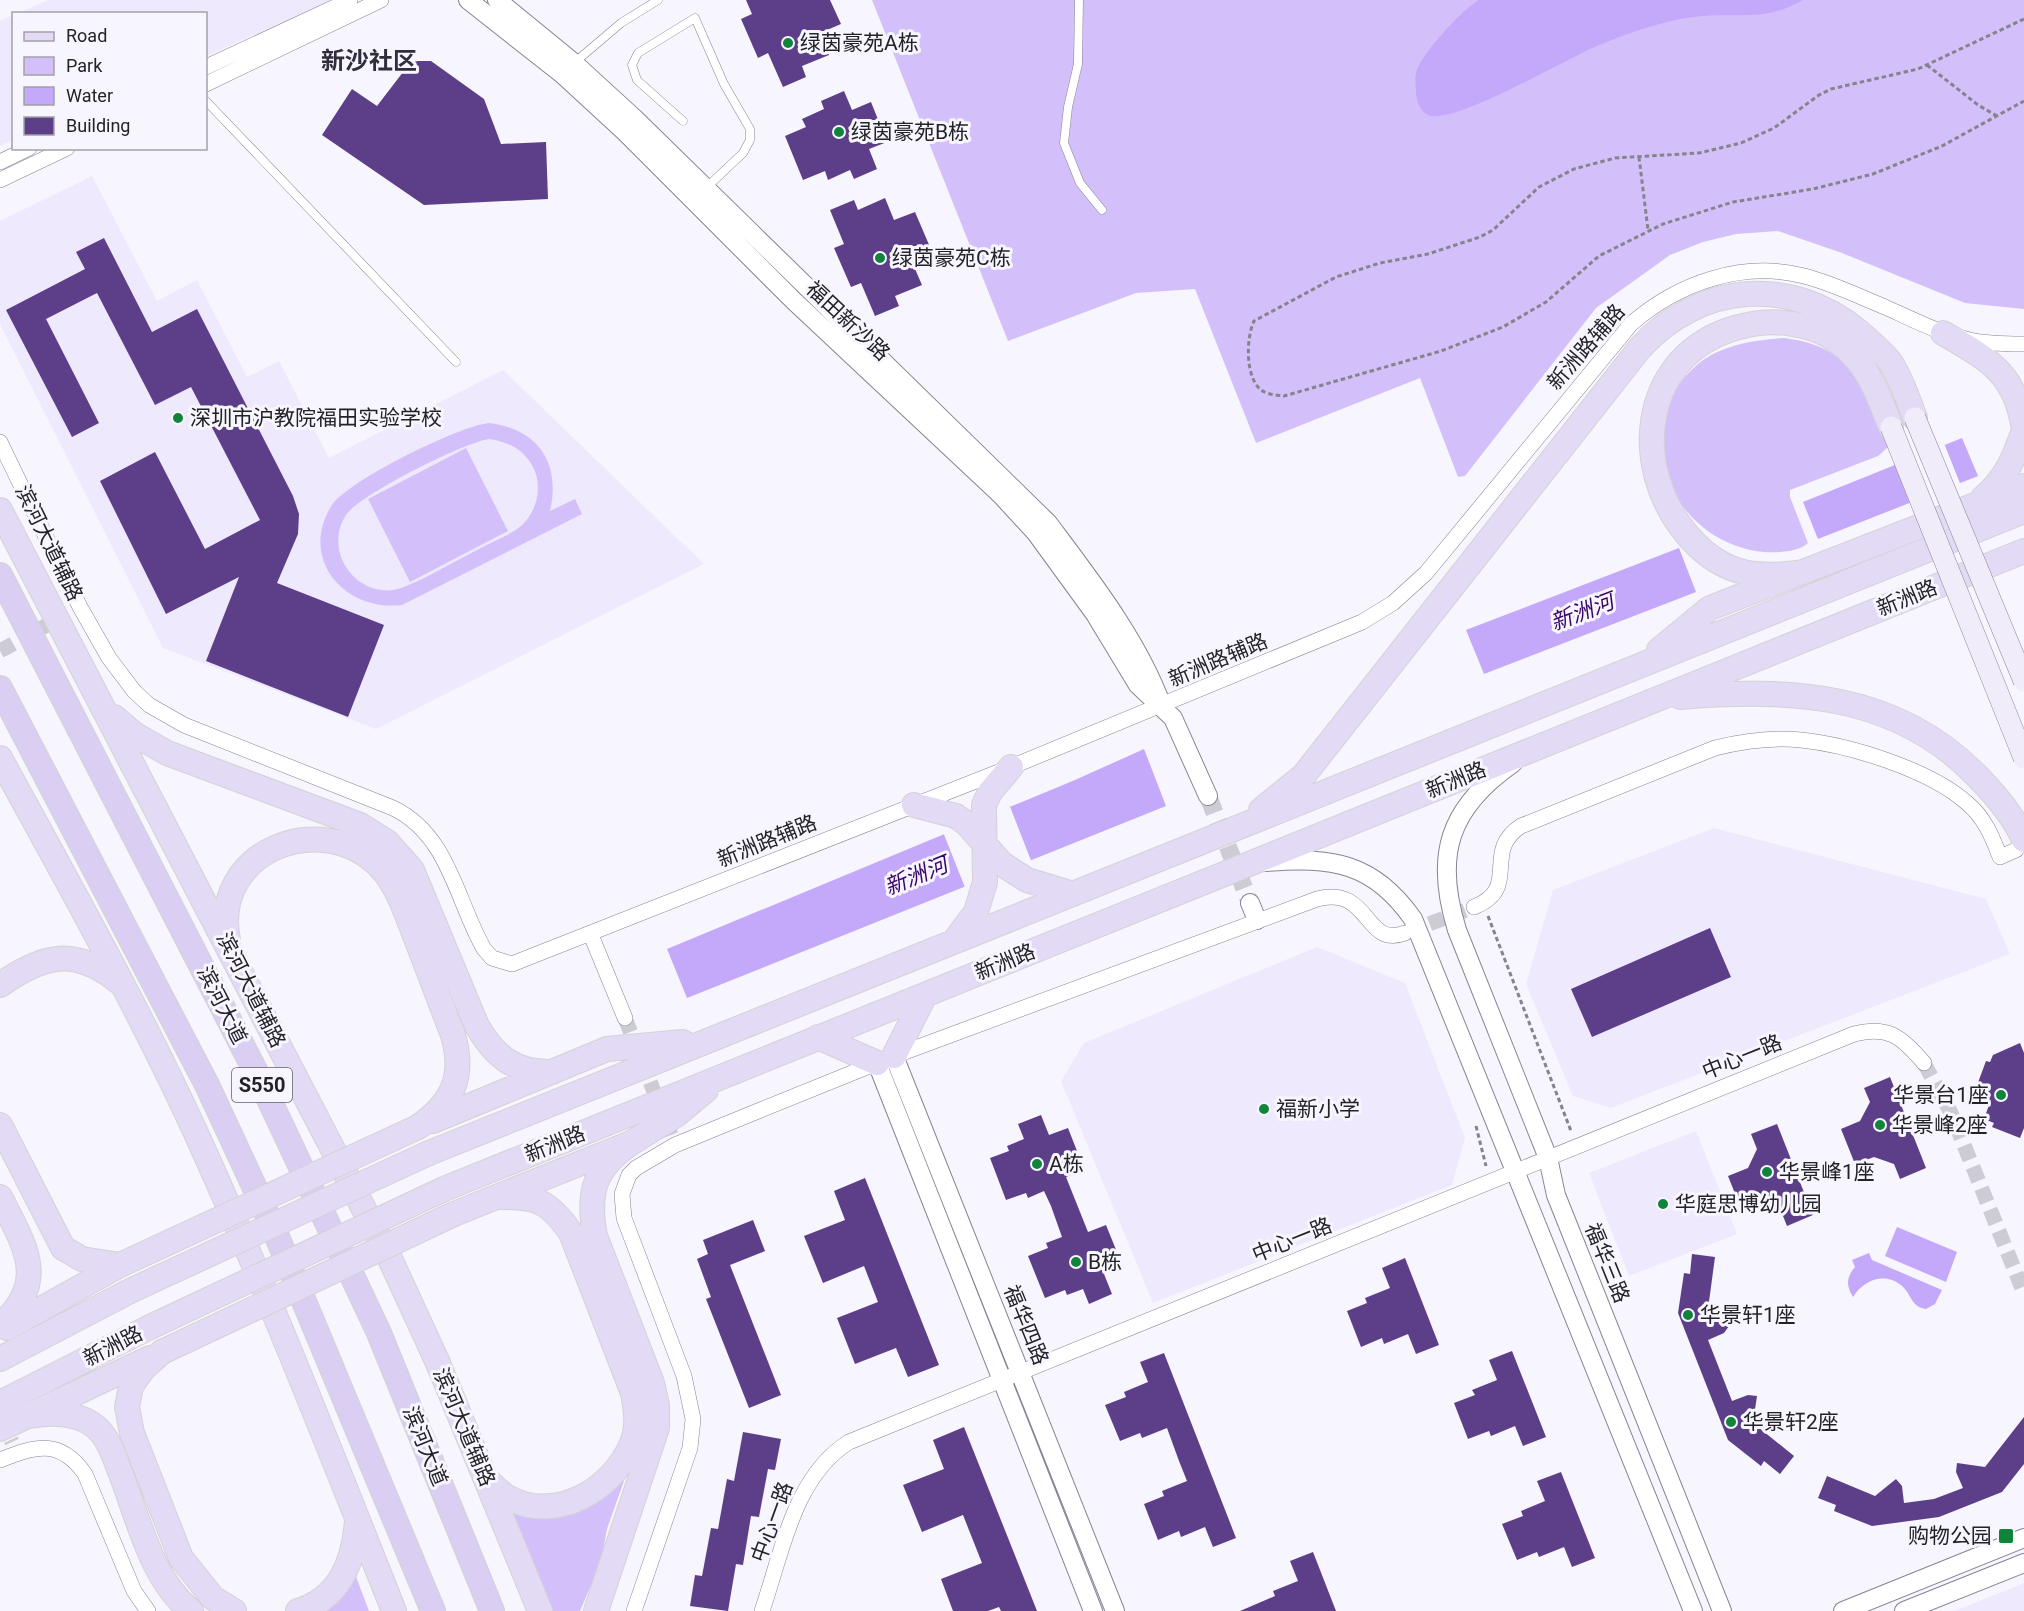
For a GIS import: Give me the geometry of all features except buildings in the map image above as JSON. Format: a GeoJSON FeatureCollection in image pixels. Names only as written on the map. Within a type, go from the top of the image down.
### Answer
{"type":"FeatureCollection","features":[{"type":"Feature","properties":{"kind":"highway","name":"滨河大道"},"geometry":{"type":"LineString","coordinates":[[0,575],[260,1080],[379,1333],[492,1611]]}},
{"type":"Feature","properties":{"kind":"highway","name":"S550"},"geometry":{"type":"LineString","coordinates":[[0,688],[207,1085],[273,1227],[433,1611]]}},
{"type":"Feature","properties":{"kind":"highway"},"geometry":{"type":"LineString","coordinates":[[387,1499],[423,1611]]}},
{"type":"Feature","properties":{"kind":"highway"},"geometry":{"type":"LineString","coordinates":[[455,1521],[505,1611]]}},
{"type":"Feature","properties":{"kind":"main road"},"geometry":{"type":"LineString","coordinates":[[1230,831],[1271,803],[1304,775],[1640,348],[1672,318],[1698,305],[1742,294],[1785,296],[1815,304],[1840,316],[1883,354],[1897,375],[2024,681]]}},
{"type":"Feature","properties":{"kind":"main road"},"geometry":{"type":"LineString","coordinates":[[1803,572],[1753,575],[1734,570],[1711,559],[1677,522],[1659,486],[1651,451],[1655,410],[1670,376],[1685,357],[1713,336],[1750,324],[1772,322],[1797,324],[1830,337],[1852,354],[1870,377],[2024,758]]}},
{"type":"Feature","properties":{"kind":"main road"},"geometry":{"type":"LineString","coordinates":[[1943,333],[1988,359],[2002,373],[2021,412],[2024,430],[2010,468],[1998,486],[1977,504]]}},
{"type":"Feature","properties":{"kind":"main road"},"geometry":{"type":"LineString","coordinates":[[1641,665],[1710,608],[2024,486]]}},
{"type":"Feature","properties":{"kind":"main road","name":"滨河大道辅路"},"geometry":{"type":"LineString","coordinates":[[0,510],[391,1261],[438,1363],[540,1611]]}},
{"type":"Feature","properties":{"kind":"main road","name":"新洲路"},"geometry":{"type":"LineString","coordinates":[[0,1359],[132,1290],[429,1153],[2024,511]]}},
{"type":"Feature","properties":{"kind":"main road","name":"新洲路"},"geometry":{"type":"LineString","coordinates":[[0,1403],[150,1327],[444,1189],[2024,551]]}},
{"type":"Feature","properties":{"kind":"main road"},"geometry":{"type":"LineString","coordinates":[[1657,699],[1744,692],[1805,695],[1865,708],[1915,729],[1956,755],[1992,791],[2020,845]]}},
{"type":"Feature","properties":{"kind":"main road"},"geometry":{"type":"LineString","coordinates":[[103,704],[134,734],[167,753],[360,825],[387,842],[405,860],[419,884],[477,1026],[488,1045],[502,1059],[518,1068],[534,1072],[552,1072]]}},
{"type":"Feature","properties":{"kind":"main road"},"geometry":{"type":"LineString","coordinates":[[0,758],[123,985],[194,1129],[276,1313],[394,1611]]}},
{"type":"Feature","properties":{"kind":"main road"},"geometry":{"type":"LineString","coordinates":[[953,942],[976,912],[985,882],[984,804],[998,780],[1011,767]]}},
{"type":"Feature","properties":{"kind":"main road"},"geometry":{"type":"LineString","coordinates":[[914,805],[956,816],[967,824],[992,854],[1012,872],[1035,883],[1073,894]]}},
{"type":"Feature","properties":{"kind":"main road"},"geometry":{"type":"LineString","coordinates":[[231,951],[226,933],[230,902],[244,871],[266,852],[294,840],[324,839],[354,850],[381,869],[403,905],[453,1035],[458,1055],[458,1073],[449,1097],[439,1112],[418,1127]]}},
{"type":"Feature","properties":{"kind":"main road"},"geometry":{"type":"LineString","coordinates":[[0,985],[21,970],[45,962],[72,957],[99,966],[123,985]]}},
{"type":"Feature","properties":{"kind":"main road"},"geometry":{"type":"LineString","coordinates":[[818,1038],[886,1060],[925,994]]}},
{"type":"Feature","properties":{"kind":"main road"},"geometry":{"type":"LineString","coordinates":[[0,1332],[120,1265],[418,1127],[607,1049],[710,1040]]}},
{"type":"Feature","properties":{"kind":"main road"},"geometry":{"type":"LineString","coordinates":[[596,1611],[657,1428],[657,1405],[652,1383],[595,1236],[591,1215],[593,1193],[599,1174],[610,1157],[676,1115],[724,1075]]}},
{"type":"Feature","properties":{"kind":"main road"},"geometry":{"type":"LineString","coordinates":[[0,1125],[63,1248],[82,1259],[120,1265]]}},
{"type":"Feature","properties":{"kind":"main road"},"geometry":{"type":"LineString","coordinates":[[10,1441],[28,1416],[454,1214],[630,1143]]}},
{"type":"Feature","properties":{"kind":"main road"},"geometry":{"type":"LineString","coordinates":[[486,1479],[507,1497],[528,1504],[550,1506],[569,1503],[597,1488],[621,1464],[633,1442],[637,1418],[633,1393],[571,1233],[558,1213],[541,1201],[521,1196],[498,1197]]}},
{"type":"Feature","properties":{"kind":"main road"},"geometry":{"type":"LineString","coordinates":[[0,1197],[23,1244],[30,1268],[26,1293],[21,1304],[0,1326]]}},
{"type":"Feature","properties":{"kind":"main road"},"geometry":{"type":"LineString","coordinates":[[162,1352],[144,1368],[131,1386],[127,1407],[132,1433],[181,1558],[213,1598],[234,1611]]}},
{"type":"Feature","properties":{"kind":"main road"},"geometry":{"type":"LineString","coordinates":[[28,1416],[50,1413],[73,1416],[89,1423],[102,1434],[114,1455],[161,1577],[191,1611]]}},
{"type":"Feature","properties":{"kind":"main road"},"geometry":{"type":"LineString","coordinates":[[298,1611],[328,1595],[345,1575],[355,1548],[357,1518]]}},
{"type":"Feature","properties":{"kind":"street"},"geometry":{"type":"LineString","coordinates":[[207,67],[350,0]]}},
{"type":"Feature","properties":{"kind":"street"},"geometry":{"type":"LineString","coordinates":[[207,84],[381,0]]}},
{"type":"Feature","properties":{"kind":"street","name":"福田新沙路"},"geometry":{"type":"LineString","coordinates":[[468,0],[568,69],[625,132],[794,301],[1001,495],[1036,533],[1069,575],[1138,685],[1162,706],[1180,731],[1208,796]]}},
{"type":"Feature","properties":{"kind":"street","name":"福田新沙路"},"geometry":{"type":"LineString","coordinates":[[497,0],[568,69],[705,189],[1010,483],[1048,523],[1080,565],[1129,642],[1152,680],[1162,706]]}},
{"type":"Feature","properties":{"kind":"street"},"geometry":{"type":"LineString","coordinates":[[0,162],[25,150]]}},
{"type":"Feature","properties":{"kind":"street"},"geometry":{"type":"LineString","coordinates":[[0,180],[63,150]]}},
{"type":"Feature","properties":{"kind":"street","name":"新洲路辅路"},"geometry":{"type":"LineString","coordinates":[[501,963],[522,962],[1011,767],[1344,630],[1393,603],[1440,558],[1631,324],[1664,299],[1710,279],[1759,271],[1803,275],[1844,289],[1943,333],[1970,340],[2024,344]]}},
{"type":"Feature","properties":{"kind":"street","name":"滨河大道辅路"},"geometry":{"type":"LineString","coordinates":[[0,442],[80,607],[109,658],[134,691],[166,716],[393,808],[419,823],[438,848],[484,950],[501,963]]}},
{"type":"Feature","properties":{"kind":"street"},"geometry":{"type":"LineString","coordinates":[[65,615],[80,607]]}},
{"type":"Feature","properties":{"kind":"street"},"geometry":{"type":"LineString","coordinates":[[1478,905],[1497,891],[1505,842],[1521,826],[1715,748],[1742,741],[1803,740],[1865,755],[1901,767],[1953,791],[1969,804],[1992,834],[2000,856],[2020,845]]}},
{"type":"Feature","properties":{"kind":"street","name":"福华三路"},"geometry":{"type":"LineString","coordinates":[[1534,748],[1501,771],[1478,794],[1458,821],[1448,845],[1445,872],[1447,897],[1457,930],[1548,1158],[1556,1195],[1722,1611]]}},
{"type":"Feature","properties":{"kind":"street"},"geometry":{"type":"LineString","coordinates":[[1252,862],[1317,861],[1358,869],[1376,878],[1396,895],[1413,919],[1693,1611]]}},
{"type":"Feature","properties":{"kind":"street"},"geometry":{"type":"LineString","coordinates":[[634,1611],[687,1456],[693,1419],[684,1376],[628,1232],[622,1194],[628,1175],[673,1140],[886,1060],[1253,912],[1334,896],[1357,906],[1376,930],[1392,936],[1406,933]]}},
{"type":"Feature","properties":{"kind":"street"},"geometry":{"type":"LineString","coordinates":[[591,935],[625,1018]]}},
{"type":"Feature","properties":{"kind":"street","name":"中心一路"},"geometry":{"type":"LineString","coordinates":[[762,1611],[800,1500],[812,1476],[829,1456],[863,1436],[1869,1030],[1883,1031],[1897,1037],[1911,1048],[1924,1064]]}},
{"type":"Feature","properties":{"kind":"street","name":"福华四路"},"geometry":{"type":"LineString","coordinates":[[886,1060],[1020,1373],[1115,1611]]}},
{"type":"Feature","properties":{"kind":"street","name":"福华四路"},"geometry":{"type":"LineString","coordinates":[[886,1060],[1002,1380],[1093,1611]]}},
{"type":"Feature","properties":{"kind":"street"},"geometry":{"type":"LineString","coordinates":[[0,1460],[10,1441],[36,1448],[52,1449],[67,1455],[80,1466],[90,1483],[134,1591],[148,1611]]}},
{"type":"Feature","properties":{"kind":"street"},"geometry":{"type":"LineString","coordinates":[[1843,1611],[2024,1538]]}},
{"type":"Feature","properties":{"kind":"street"},"geometry":{"type":"LineString","coordinates":[[1904,1611],[2024,1563]]}},
{"type":"Feature","properties":{"kind":"lane"},"geometry":{"type":"LineString","coordinates":[[568,69],[613,29],[658,0]]}},
{"type":"Feature","properties":{"kind":"lane"},"geometry":{"type":"LineString","coordinates":[[1079,0],[1078,64],[1068,107],[1064,143],[1080,183],[1101,210]]}},
{"type":"Feature","properties":{"kind":"lane"},"geometry":{"type":"LineString","coordinates":[[683,121],[637,80],[632,65],[638,53],[695,18],[724,84],[750,129],[750,141],[743,153],[705,189]]}},
{"type":"Feature","properties":{"kind":"lane"},"geometry":{"type":"LineString","coordinates":[[207,102],[456,362]]}},
{"type":"Feature","properties":{"kind":"path"},"geometry":{"type":"LineString","coordinates":[[2024,19],[1927,65],[1895,76],[1831,89],[1819,95],[1774,128],[1740,143],[1699,153],[1615,158],[1574,169],[1539,187],[1493,230],[1480,237],[1428,254],[1380,262],[1336,277],[1254,321],[1249,335],[1254,381],[1261,390],[1284,396],[1441,351],[1532,312],[1599,256],[1648,230],[1733,202],[1813,189],[1873,174],[1942,146],[2024,101]]}},
{"type":"Feature","properties":{"kind":"path"},"geometry":{"type":"LineString","coordinates":[[1927,65],[1978,105],[1997,116]]}},
{"type":"Feature","properties":{"kind":"path"},"geometry":{"type":"LineString","coordinates":[[1640,157],[1648,230]]}},
{"type":"Feature","properties":{"kind":"path"},"geometry":{"type":"LineString","coordinates":[[1478,905],[1577,1146]]}},
{"type":"Feature","properties":{"kind":"path"},"geometry":{"type":"LineString","coordinates":[[1474,1120],[1491,1182]]}},
{"type":"Feature","properties":{"kind":"shaded area"},"geometry":{"type":"Polygon","coordinates":[[[48,0],[333,0],[207,56],[207,12],[21,12],[48,0]]]}},
{"type":"Feature","properties":{"kind":"shaded area"},"geometry":{"type":"Polygon","coordinates":[[[12,15],[12,140],[0,146],[0,21],[12,15]]]}},
{"type":"Feature","properties":{"kind":"shaded area","name":"深圳市沪教院福田实验学校"},"geometry":{"type":"Polygon","coordinates":[[[92,176],[157,301],[197,280],[247,377],[279,361],[329,458],[503,370],[704,564],[376,729],[163,648],[0,324],[0,221],[92,176]]]}},
{"type":"Feature","properties":{"kind":"shaded area"},"geometry":{"type":"Polygon","coordinates":[[[1714,828],[1986,899],[2010,954],[1611,1108],[1573,1096],[1526,984],[1553,890],[1714,828]]]}},
{"type":"Feature","properties":{"kind":"shaded area","name":"福新小学"},"geometry":{"type":"Polygon","coordinates":[[[1317,947],[1405,983],[1465,1138],[1452,1185],[1153,1303],[1061,1081],[1084,1043],[1317,947]]]}},
{"type":"Feature","properties":{"kind":"shaded area","name":"华庭思博幼儿园"},"geometry":{"type":"Polygon","coordinates":[[[1696,1131],[1737,1234],[1629,1276],[1589,1173],[1696,1131]]]}},
{"type":"Feature","properties":{"kind":"shaded area"},"geometry":{"type":"Polygon","coordinates":[[[2024,1583],[2024,1611],[1954,1611],[2024,1583]]]}},
{"type":"Feature","properties":{"kind":"green space"},"geometry":{"type":"Polygon","coordinates":[[[872,0],[2024,0],[2024,309],[1965,303],[1842,253],[1778,231],[1736,234],[1703,242],[1670,255],[1596,308],[1465,476],[1458,477],[1420,378],[1256,443],[1195,289],[1136,293],[1008,341],[872,0]]]}},
{"type":"Feature","properties":{"kind":"green space"},"geometry":{"type":"Polygon","coordinates":[[[1784,338],[1827,350],[1854,373],[1888,447],[1878,456],[1790,490],[1790,497],[1808,543],[1793,550],[1764,552],[1731,544],[1703,528],[1682,505],[1668,478],[1661,449],[1663,419],[1675,390],[1698,364],[1728,348],[1762,340],[1784,338]]]}},
{"type":"Feature","properties":{"kind":"green space"},"geometry":{"type":"Polygon","coordinates":[[[489,423],[506,427],[533,441],[549,464],[553,494],[550,511],[575,499],[582,514],[402,605],[381,605],[362,600],[345,590],[332,577],[324,562],[320,544],[323,525],[332,505],[342,494],[381,469],[474,426],[489,423]],[[496,440],[476,442],[458,449],[391,483],[355,506],[346,515],[340,530],[338,545],[342,559],[350,572],[360,582],[373,588],[388,590],[404,587],[521,526],[531,514],[537,498],[536,474],[520,451],[496,440]]]}},
{"type":"Feature","properties":{"kind":"green space"},"geometry":{"type":"Polygon","coordinates":[[[466,448],[508,531],[410,582],[368,499],[466,448]]]}},
{"type":"Feature","properties":{"kind":"green space"},"geometry":{"type":"Polygon","coordinates":[[[631,1461],[607,1529],[601,1562],[580,1611],[548,1611],[509,1512],[526,1515],[631,1461]]]}},
{"type":"Feature","properties":{"kind":"green space"},"geometry":{"type":"Polygon","coordinates":[[[355,1574],[369,1611],[321,1611],[355,1574]]]}},
{"type":"Feature","properties":{"kind":"water"},"geometry":{"type":"Polygon","coordinates":[[[1479,0],[1803,0],[1774,12],[1693,17],[1647,28],[1587,51],[1461,111],[1441,116],[1428,115],[1421,109],[1417,100],[1415,81],[1420,62],[1463,12],[1479,0]]]}},
{"type":"Feature","properties":{"kind":"water"},"geometry":{"type":"Polygon","coordinates":[[[1962,438],[1978,476],[1818,539],[1803,502],[1962,438]]]}},
{"type":"Feature","properties":{"kind":"water","name":"新洲河"},"geometry":{"type":"Polygon","coordinates":[[[1679,548],[1696,592],[1484,674],[1466,630],[1679,548]]]}},
{"type":"Feature","properties":{"kind":"water","name":"新洲河"},"geometry":{"type":"Polygon","coordinates":[[[1144,749],[1166,806],[687,998],[667,949],[1075,780],[1144,749]]]}},
{"type":"Feature","properties":{"kind":"water"},"geometry":{"type":"Polygon","coordinates":[[[1897,1227],[1957,1252],[1946,1282],[1885,1256],[1897,1227]]]}},
{"type":"Feature","properties":{"kind":"water"},"geometry":{"type":"Polygon","coordinates":[[[1869,1253],[1872,1260],[1942,1290],[1935,1304],[1926,1309],[1921,1308],[1914,1303],[1902,1286],[1895,1281],[1882,1278],[1868,1282],[1853,1297],[1848,1282],[1855,1267],[1852,1260],[1869,1253]]]}},
{"type":"Feature","properties":{"kind":"pier"},"geometry":{"type":"Polygon","coordinates":[[[1944,443],[1961,486],[1911,506],[1894,463],[1944,443]]]}},
{"type":"Feature","properties":{"kind":"pier"},"geometry":{"type":"Polygon","coordinates":[[[1009,804],[1032,863],[966,890],[943,832],[1009,804]]]}},
{"type":"Feature","properties":{"kind":"tunnel"},"geometry":{"type":"LineString","coordinates":[[0,651],[65,615]]}},
{"type":"Feature","properties":{"kind":"tunnel"},"geometry":{"type":"LineString","coordinates":[[1208,796],[1250,903]]}},
{"type":"Feature","properties":{"kind":"tunnel"},"geometry":{"type":"LineString","coordinates":[[1408,932],[1474,907]]}},
{"type":"Feature","properties":{"kind":"tunnel"},"geometry":{"type":"LineString","coordinates":[[625,1018],[671,1135]]}},
{"type":"Feature","properties":{"kind":"tunnel"},"geometry":{"type":"LineString","coordinates":[[1924,1063],[1951,1113],[2024,1293]]}},
{"type":"Feature","properties":{"kind":"tunnel"},"geometry":{"type":"LineString","coordinates":[[1,1419],[12,1442]]}},
{"type":"Feature","properties":{"kind":"place","name":"绿茵豪苑A栋"},"geometry":{"type":"Point","coordinates":[788,43]}},
{"type":"Feature","properties":{"kind":"place","name":"绿茵豪苑B栋"},"geometry":{"type":"Point","coordinates":[839,132]}},
{"type":"Feature","properties":{"kind":"place","name":"绿茵豪苑C栋"},"geometry":{"type":"Point","coordinates":[880,258]}},
{"type":"Feature","properties":{"kind":"place","name":"深圳市沪教院福田实验学校"},"geometry":{"type":"Point","coordinates":[178,418]}},
{"type":"Feature","properties":{"kind":"place","name":"华景台1座"},"geometry":{"type":"Point","coordinates":[2001,1095]}},
{"type":"Feature","properties":{"kind":"place","name":"福新小学"},"geometry":{"type":"Point","coordinates":[1264,1109]}},
{"type":"Feature","properties":{"kind":"place","name":"华景峰2座"},"geometry":{"type":"Point","coordinates":[1880,1125]}},
{"type":"Feature","properties":{"kind":"place","name":"A栋"},"geometry":{"type":"Point","coordinates":[1037,1164]}},
{"type":"Feature","properties":{"kind":"place","name":"华景峰1座"},"geometry":{"type":"Point","coordinates":[1767,1172]}},
{"type":"Feature","properties":{"kind":"place","name":"华庭思博幼儿园"},"geometry":{"type":"Point","coordinates":[1663,1204]}},
{"type":"Feature","properties":{"kind":"place","name":"B栋"},"geometry":{"type":"Point","coordinates":[1076,1262]}},
{"type":"Feature","properties":{"kind":"place","name":"华景轩1座"},"geometry":{"type":"Point","coordinates":[1688,1315]}},
{"type":"Feature","properties":{"kind":"place","name":"华景轩2座"},"geometry":{"type":"Point","coordinates":[1731,1422]}},
{"type":"Feature","properties":{"kind":"place","name":"购物公园"},"geometry":{"type":"Point","coordinates":[2006,1536]}},
{"type":"Feature","properties":{"kind":"district","name":"新沙社区"},"geometry":{"type":"Point","coordinates":[369,61]}}]}
